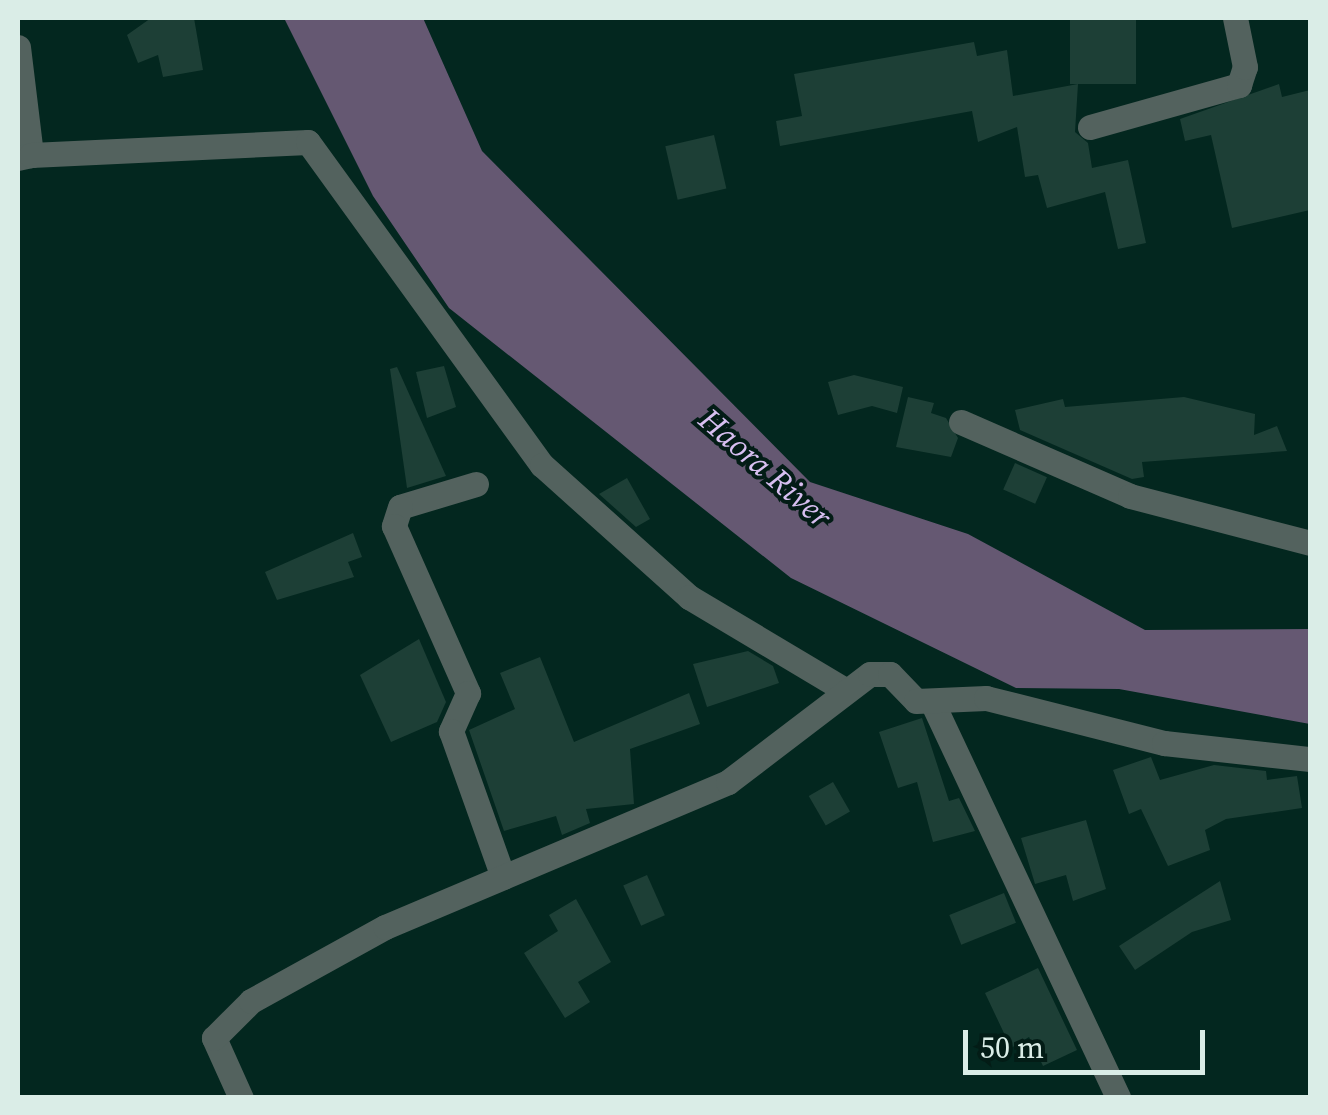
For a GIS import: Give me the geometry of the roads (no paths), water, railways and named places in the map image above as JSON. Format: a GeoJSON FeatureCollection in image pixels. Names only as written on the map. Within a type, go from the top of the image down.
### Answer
{"type":"FeatureCollection","features":[{"type":"Feature","properties":{"kind":"street"},"geometry":{"type":"LineString","coordinates":[[1090,127],[1239,86],[1235,18]]}},
{"type":"Feature","properties":{"kind":"street"},"geometry":{"type":"LineString","coordinates":[[18,47],[24,157],[308,142],[542,465],[690,596],[846,690]]}},
{"type":"Feature","properties":{"kind":"street"},"geometry":{"type":"LineString","coordinates":[[961,422],[1130,496],[1310,542]]}},
{"type":"Feature","properties":{"kind":"street"},"geometry":{"type":"LineString","coordinates":[[476,484],[400,508],[394,526],[468,692],[450,731],[503,877]]}},
{"type":"Feature","properties":{"kind":"street"},"geometry":{"type":"LineString","coordinates":[[241,1098],[215,1044],[222,1022],[329,952],[728,782],[846,690],[883,672],[933,704],[1118,1098]]}},
{"type":"Feature","properties":{"kind":"street"},"geometry":{"type":"LineString","coordinates":[[933,704],[986,698],[1164,743],[1310,759]]}},
{"type":"Feature","properties":{"kind":"water","name":"Haora River"},"geometry":{"type":"Polygon","coordinates":[[[284,18],[423,18],[482,151],[810,482],[968,534],[1145,630],[1310,629],[1310,724],[1119,689],[1016,688],[791,578],[449,308],[373,196],[284,18]]]}}]}
